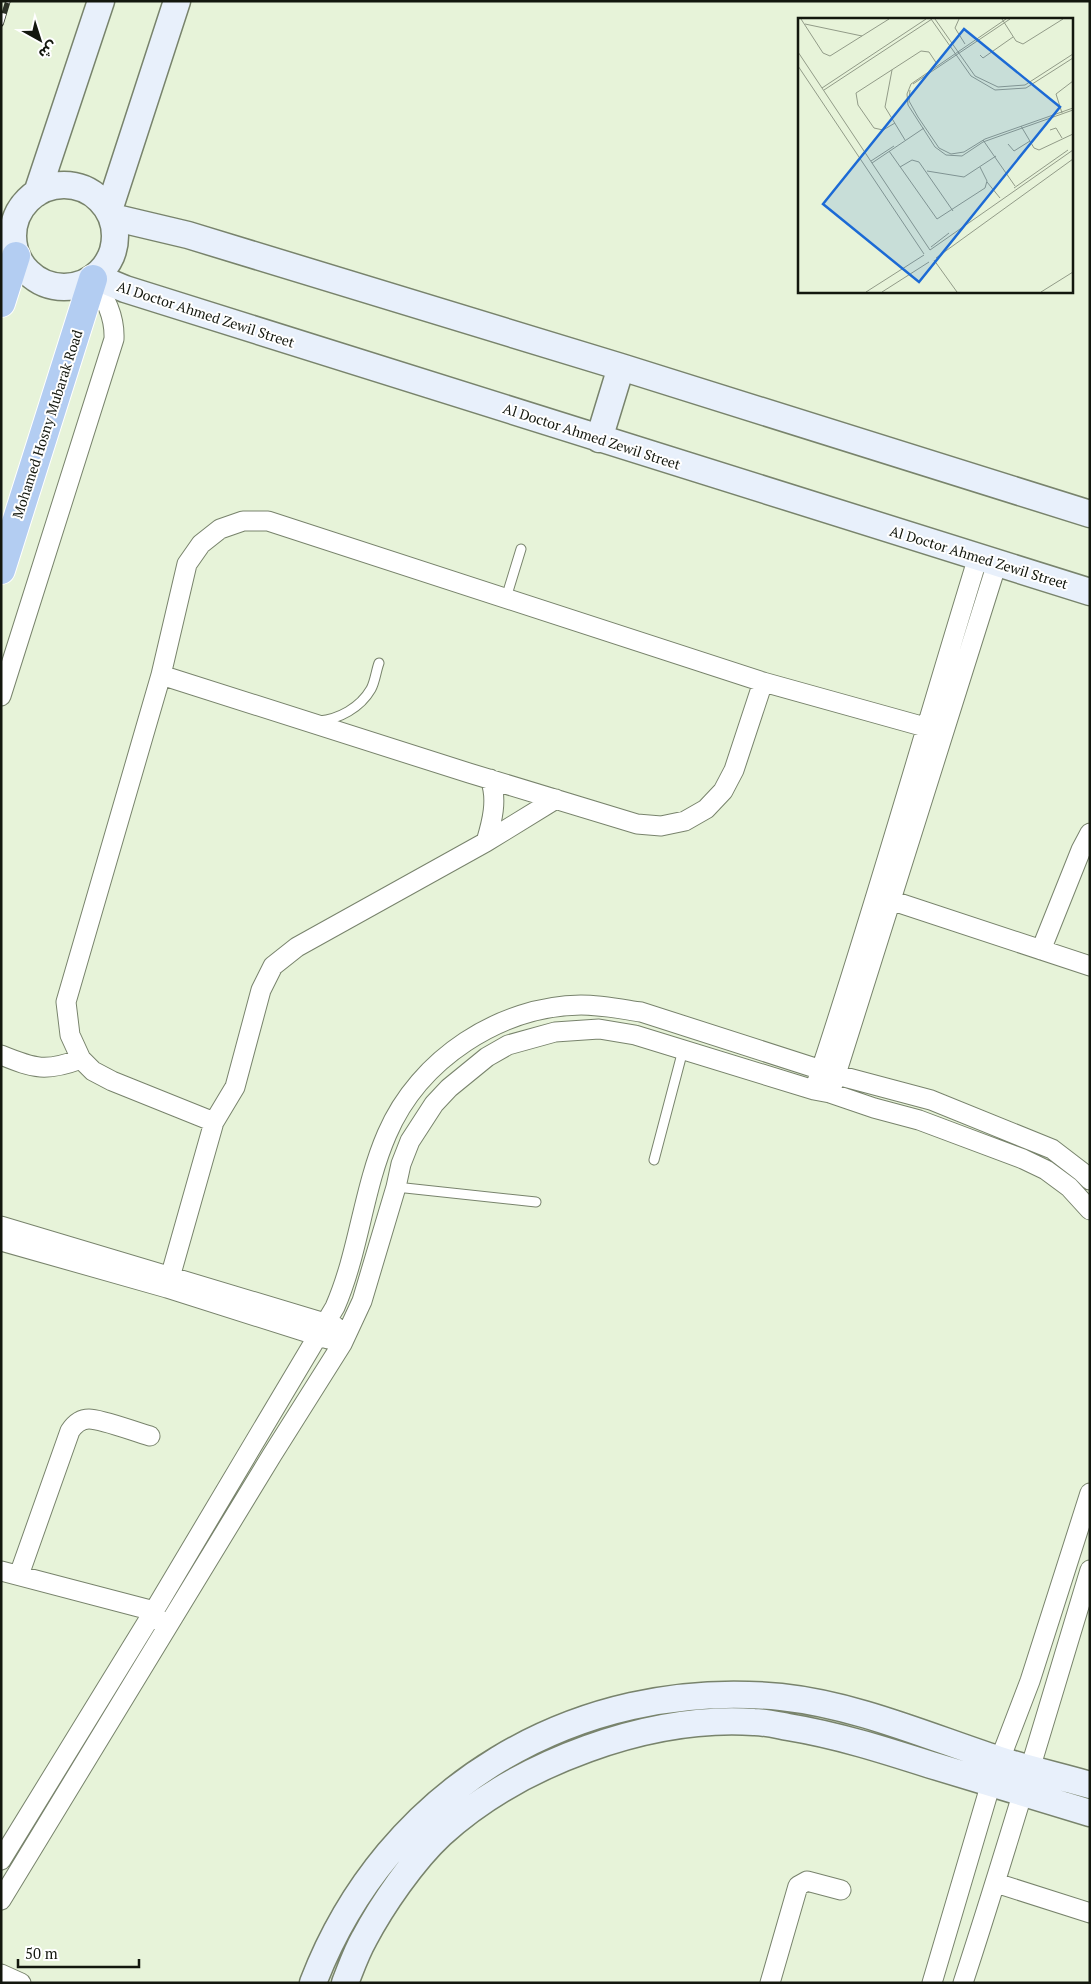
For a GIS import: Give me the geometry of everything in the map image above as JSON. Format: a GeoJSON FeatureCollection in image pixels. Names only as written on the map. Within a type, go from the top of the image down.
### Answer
{"type":"FeatureCollection","features":[{"type":"Feature","properties":{"kind":"highway"},"geometry":{"type":"LineString","coordinates":[[1,303],[10,239]]}},
{"type":"Feature","properties":{"kind":"highway","name":"Mohamed Hosny Mubarak Road"},"geometry":{"type":"LineString","coordinates":[[1,570],[95,278]]}},
{"type":"Feature","properties":{"kind":"street"},"geometry":{"type":"LineString","coordinates":[[37,193],[101,1]]}},
{"type":"Feature","properties":{"kind":"street"},"geometry":{"type":"LineString","coordinates":[[110,214],[177,1]]}},
{"type":"Feature","properties":{"kind":"street"},"geometry":{"type":"LineString","coordinates":[[68,185],[84,189],[98,198],[110,214],[116,233],[114,250],[107,264],[95,278],[80,285],[65,288],[50,286],[36,280],[24,269],[10,239],[20,209],[37,193],[52,186],[68,185]]}},
{"type":"Feature","properties":{"kind":"street"},"geometry":{"type":"LineString","coordinates":[[110,214],[188,235],[621,367],[1090,514]]}},
{"type":"Feature","properties":{"kind":"street"},"geometry":{"type":"LineString","coordinates":[[1,696],[114,338],[111,313],[95,278]]}},
{"type":"Feature","properties":{"kind":"street","name":"Al Doctor Ahmed Zewil Street"},"geometry":{"type":"LineString","coordinates":[[95,278],[599,439],[1090,592]]}},
{"type":"Feature","properties":{"kind":"street"},"geometry":{"type":"LineString","coordinates":[[599,439],[621,367]]}},
{"type":"Feature","properties":{"kind":"street"},"geometry":{"type":"LineString","coordinates":[[214,1122],[112,1082],[92,1070],[81,1059],[70,1035],[66,1002],[161,675],[187,564],[201,544],[220,529],[243,521],[268,521],[763,682],[925,727]]}},
{"type":"Feature","properties":{"kind":"street"},"geometry":{"type":"LineString","coordinates":[[885,898],[925,727],[987,560]]}},
{"type":"Feature","properties":{"kind":"street"},"geometry":{"type":"LineString","coordinates":[[822,1091],[885,898],[987,560]]}},
{"type":"Feature","properties":{"kind":"street"},"geometry":{"type":"LineString","coordinates":[[161,675],[637,824],[661,826],[685,821],[706,809],[723,792],[734,770],[763,682]]}},
{"type":"Feature","properties":{"kind":"street"},"geometry":{"type":"LineString","coordinates":[[486,842],[492,820],[494,802],[490,779]]}},
{"type":"Feature","properties":{"kind":"street"},"geometry":{"type":"LineString","coordinates":[[169,1282],[214,1122],[235,1087],[261,990],[273,966],[297,948],[486,842],[556,798]]}},
{"type":"Feature","properties":{"kind":"street"},"geometry":{"type":"LineString","coordinates":[[1041,950],[1081,850],[1090,833]]}},
{"type":"Feature","properties":{"kind":"street"},"geometry":{"type":"LineString","coordinates":[[885,898],[1090,966]]}},
{"type":"Feature","properties":{"kind":"street"},"geometry":{"type":"LineString","coordinates":[[1,1860],[154,1612],[322,1329],[341,1292],[387,1134],[404,1100],[428,1071],[458,1047],[490,1027],[518,1016],[549,1008],[580,1005],[611,1006],[641,1012],[829,1073],[931,1100],[1052,1149],[1090,1180]]}},
{"type":"Feature","properties":{"kind":"street"},"geometry":{"type":"LineString","coordinates":[[1,1900],[345,1337],[362,1300],[396,1187],[401,1164],[410,1140],[434,1104],[449,1088],[487,1057],[508,1045],[555,1032],[599,1029],[635,1035],[919,1120],[1023,1159],[1046,1170],[1069,1187],[1090,1210]]}},
{"type":"Feature","properties":{"kind":"street"},"geometry":{"type":"LineString","coordinates":[[1,1055],[29,1066],[46,1068],[60,1067],[81,1059]]}},
{"type":"Feature","properties":{"kind":"street"},"geometry":{"type":"LineString","coordinates":[[1,1226],[169,1282],[345,1337]]}},
{"type":"Feature","properties":{"kind":"street"},"geometry":{"type":"LineString","coordinates":[[1,1241],[169,1282]]}},
{"type":"Feature","properties":{"kind":"street"},"geometry":{"type":"LineString","coordinates":[[150,1436],[90,1419],[78,1422],[73,1426],[10,1573],[154,1612],[165,1630]]}},
{"type":"Feature","properties":{"kind":"street"},"geometry":{"type":"LineString","coordinates":[[932,1983],[995,1772],[1030,1681],[1090,1493]]}},
{"type":"Feature","properties":{"kind":"street"},"geometry":{"type":"LineString","coordinates":[[963,1983],[996,1883],[1029,1767],[1086,1598],[1090,1570]]}},
{"type":"Feature","properties":{"kind":"street"},"geometry":{"type":"LineString","coordinates":[[313,1983],[340,1924],[368,1878],[402,1836],[441,1799],[487,1765],[538,1738],[592,1716],[648,1703],[688,1696],[733,1694],[782,1697],[822,1704],[879,1719],[995,1772],[1022,1792],[1090,1813]]}},
{"type":"Feature","properties":{"kind":"street"},"geometry":{"type":"LineString","coordinates":[[345,1983],[363,1939],[398,1884],[441,1834],[486,1800],[534,1771],[587,1748],[641,1732],[697,1723],[754,1722],[810,1731],[995,1772],[1029,1767],[1090,1785]]}},
{"type":"Feature","properties":{"kind":"street"},"geometry":{"type":"LineString","coordinates":[[770,1983],[798,1886],[807,1881],[841,1890]]}},
{"type":"Feature","properties":{"kind":"street"},"geometry":{"type":"LineString","coordinates":[[996,1883],[1090,1913]]}},
{"type":"Feature","properties":{"kind":"street"},"geometry":{"type":"LineString","coordinates":[[1,1974],[21,1983]]}},
{"type":"Feature","properties":{"kind":"lane"},"geometry":{"type":"LineString","coordinates":[[506,598],[521,549]]}},
{"type":"Feature","properties":{"kind":"lane"},"geometry":{"type":"LineString","coordinates":[[312,722],[329,720],[346,714],[360,703],[371,689],[379,663]]}},
{"type":"Feature","properties":{"kind":"lane"},"geometry":{"type":"LineString","coordinates":[[654,1160],[683,1050]]}},
{"type":"Feature","properties":{"kind":"lane"},"geometry":{"type":"LineString","coordinates":[[396,1187],[536,1202]]}},
{"type":"Feature","properties":{"kind":"railway"},"geometry":{"type":"LineString","coordinates":[[1,24],[8,1]]}}]}
